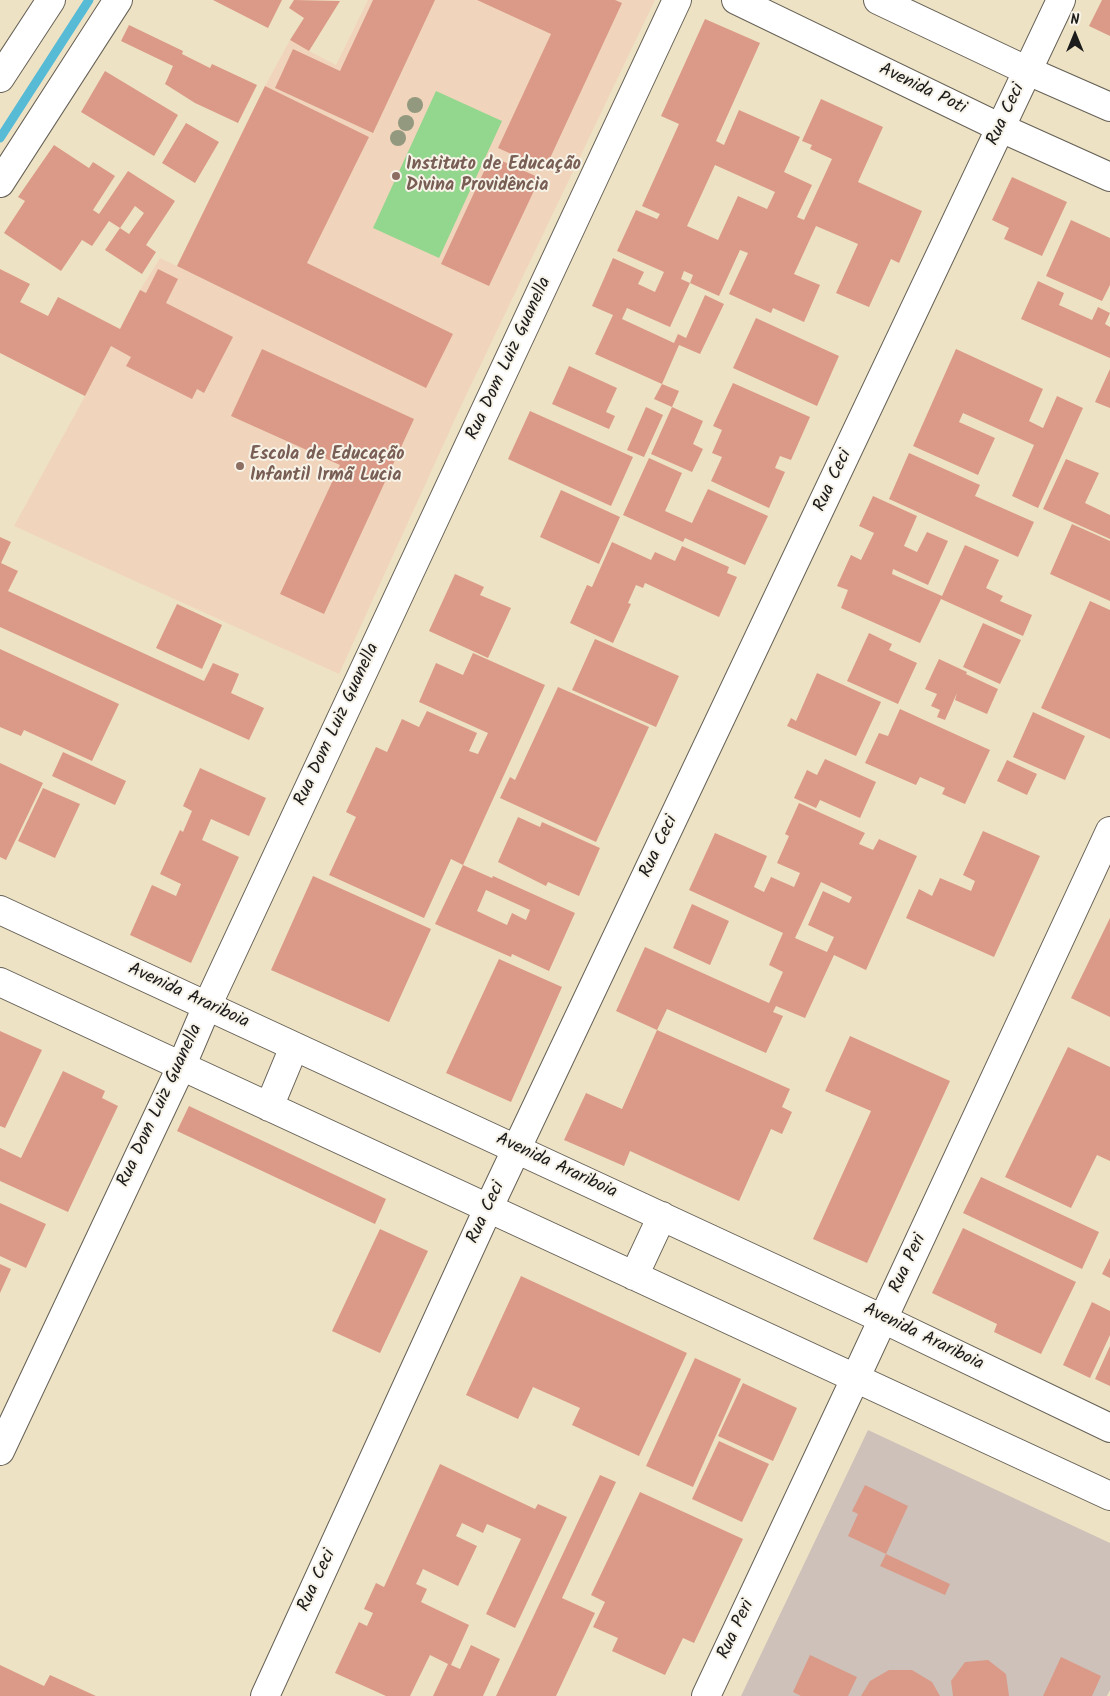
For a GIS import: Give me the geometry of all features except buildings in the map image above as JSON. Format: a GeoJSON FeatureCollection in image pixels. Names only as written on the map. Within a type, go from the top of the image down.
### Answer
{"type":"FeatureCollection","features":[{"type":"Feature","properties":{"kind":"street"},"geometry":{"type":"LineString","coordinates":[[0,78],[51,0]]}},
{"type":"Feature","properties":{"kind":"street"},"geometry":{"type":"LineString","coordinates":[[0,183],[118,0]]}},
{"type":"Feature","properties":{"kind":"street","name":"Rua Dom Luiz Guanella"},"geometry":{"type":"LineString","coordinates":[[0,1451],[678,0]]}},
{"type":"Feature","properties":{"kind":"street","name":"Avenida Poti"},"geometry":{"type":"LineString","coordinates":[[736,0],[1001,128],[1110,177]]}},
{"type":"Feature","properties":{"kind":"street"},"geometry":{"type":"LineString","coordinates":[[878,0],[1028,71],[1110,107]]}},
{"type":"Feature","properties":{"kind":"street","name":"Rua Ceci"},"geometry":{"type":"LineString","coordinates":[[265,1696],[488,1209],[1060,0]]}},
{"type":"Feature","properties":{"kind":"street","name":"Rua Peri"},"geometry":{"type":"LineString","coordinates":[[706,1696],[884,1319],[1110,831]]}},
{"type":"Feature","properties":{"kind":"street","name":"Avenida Arariboia"},"geometry":{"type":"LineString","coordinates":[[0,910],[884,1319],[1110,1428]]}},
{"type":"Feature","properties":{"kind":"street"},"geometry":{"type":"LineString","coordinates":[[0,982],[1110,1496]]}},
{"type":"Feature","properties":{"kind":"street"},"geometry":{"type":"LineString","coordinates":[[269,1107],[294,1046]]}},
{"type":"Feature","properties":{"kind":"street"},"geometry":{"type":"LineString","coordinates":[[634,1276],[662,1216]]}},
{"type":"Feature","properties":{"kind":"shaded area"},"geometry":{"type":"Polygon","coordinates":[[[368,0],[655,0],[461,406],[339,674],[14,526],[140,290],[160,258],[177,266],[265,86],[290,40],[336,65],[368,0]]]}},
{"type":"Feature","properties":{"kind":"shaded area"},"geometry":{"type":"Polygon","coordinates":[[[868,1430],[1110,1543],[1110,1690],[1107,1696],[741,1696],[868,1430]]]}},
{"type":"Feature","properties":{"kind":"green space"},"geometry":{"type":"Polygon","coordinates":[[[436,91],[502,121],[439,258],[373,228],[436,91]]]}},
{"type":"Feature","properties":{"kind":"waterway"},"geometry":{"type":"LineString","coordinates":[[0,138],[89,0]]}},
{"type":"Feature","properties":{"kind":"place","name":"Instituto de Educação Divina Providência"},"geometry":{"type":"Point","coordinates":[396,176]}},
{"type":"Feature","properties":{"kind":"place","name":"Escola de Educação Infantil Irmã Lucia"},"geometry":{"type":"Point","coordinates":[240,466]}}]}
